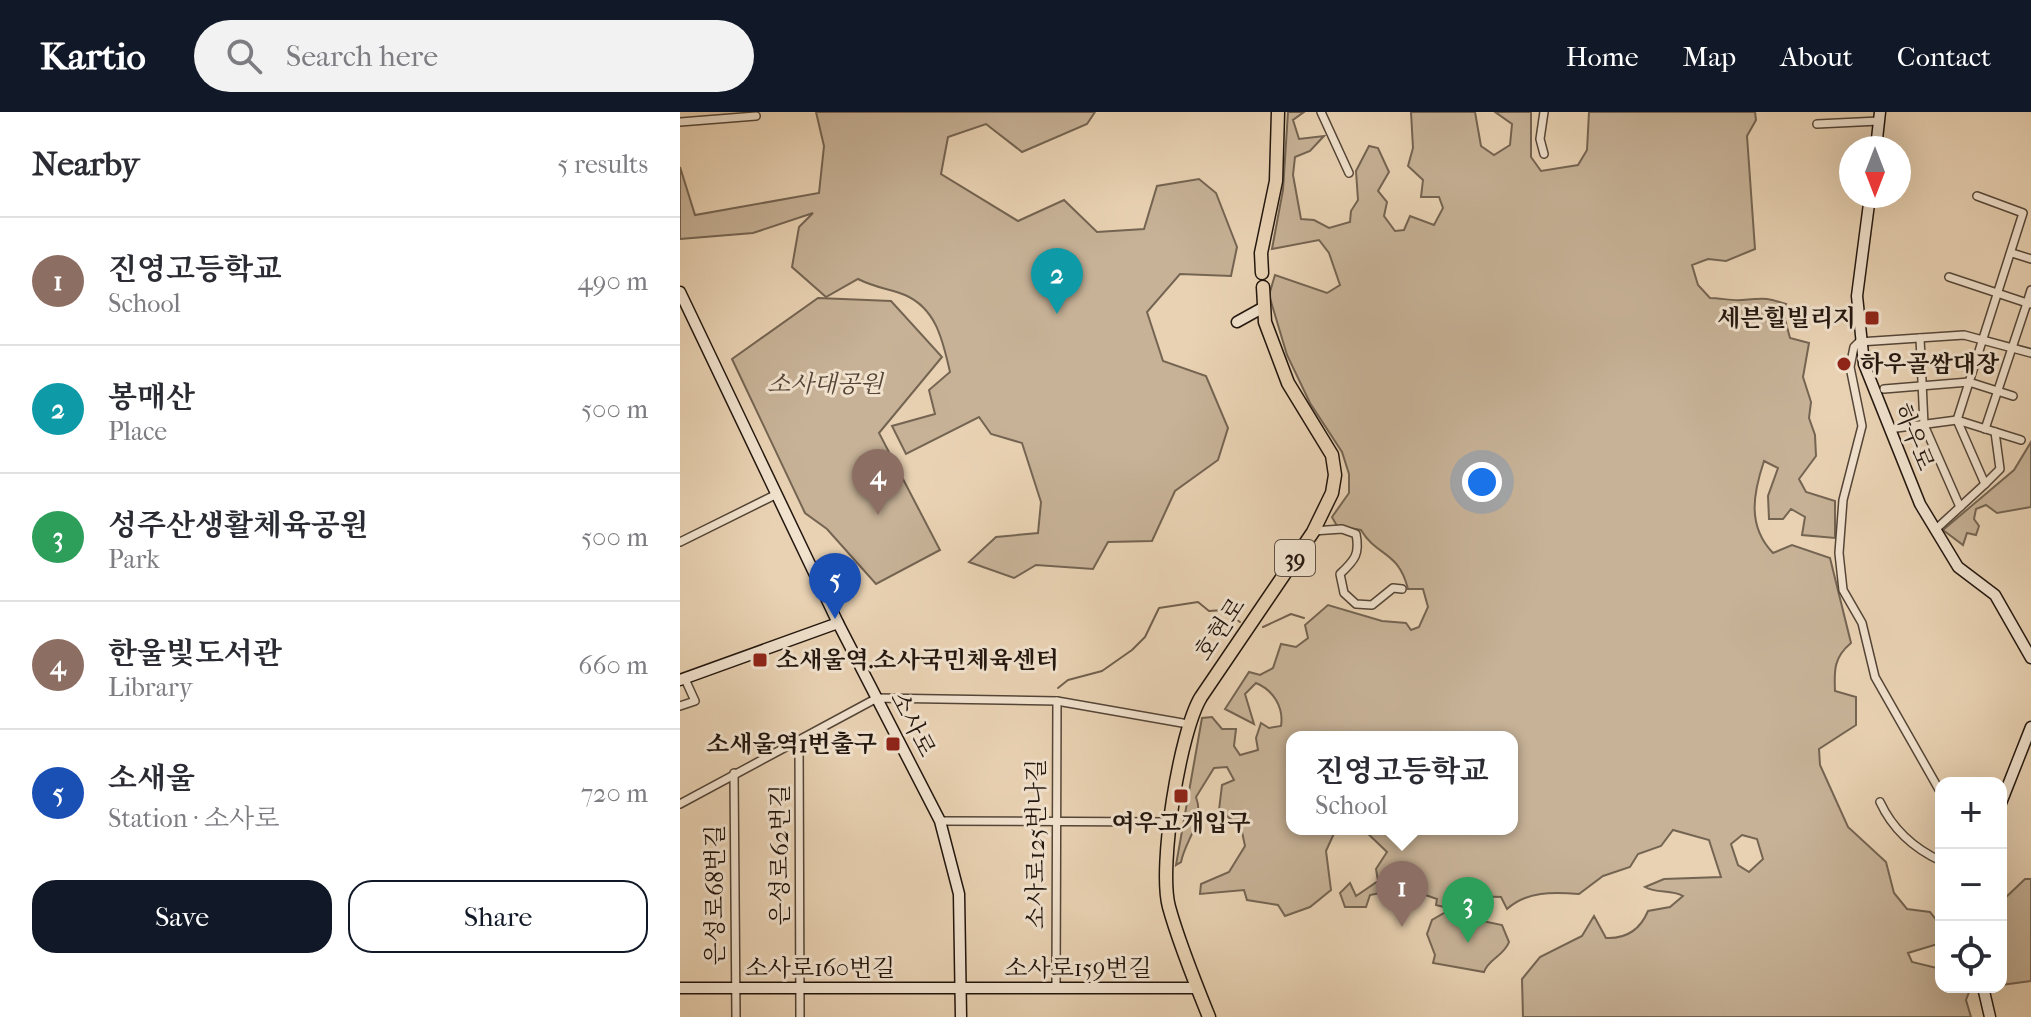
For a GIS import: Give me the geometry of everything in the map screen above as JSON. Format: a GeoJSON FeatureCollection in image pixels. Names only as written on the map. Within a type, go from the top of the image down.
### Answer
{"type":"FeatureCollection","features":[{"type":"Feature","properties":{"kind":"main road"},"geometry":{"type":"LineString","coordinates":[[1262,273],[1261,253],[1276,181],[1278,112]]}},
{"type":"Feature","properties":{"kind":"main road","name":"호현로"},"geometry":{"type":"LineString","coordinates":[[1209,1017],[1168,906],[1166,878],[1171,822],[1188,724],[1197,704],[1313,531],[1332,493],[1335,475],[1332,455],[1288,383],[1265,322],[1263,287]]}},
{"type":"Feature","properties":{"kind":"street"},"geometry":{"type":"LineString","coordinates":[[1321,112],[1349,173]]}},
{"type":"Feature","properties":{"kind":"street"},"geometry":{"type":"LineString","coordinates":[[1544,112],[1540,139],[1544,154]]}},
{"type":"Feature","properties":{"kind":"street"},"geometry":{"type":"LineString","coordinates":[[680,122],[756,116]]}},
{"type":"Feature","properties":{"kind":"street"},"geometry":{"type":"LineString","coordinates":[[1817,124],[1879,117]]}},
{"type":"Feature","properties":{"kind":"street"},"geometry":{"type":"LineString","coordinates":[[1977,196],[2023,213],[1957,420],[1985,484]]}},
{"type":"Feature","properties":{"kind":"street","name":"하우로"},"geometry":{"type":"LineString","coordinates":[[1868,208],[1858,284],[1859,342],[1889,429],[1920,504],[1935,530],[1958,567],[1995,595],[2031,658]]}},
{"type":"Feature","properties":{"kind":"street"},"geometry":{"type":"LineString","coordinates":[[2012,253],[2031,259]]}},
{"type":"Feature","properties":{"kind":"street"},"geometry":{"type":"LineString","coordinates":[[1949,277],[2029,304]]}},
{"type":"Feature","properties":{"kind":"street"},"geometry":{"type":"LineString","coordinates":[[1985,429],[2029,304],[2031,290]]}},
{"type":"Feature","properties":{"kind":"street","name":"소사로"},"geometry":{"type":"LineString","coordinates":[[680,292],[838,623],[940,821],[959,894],[961,1017]]}},
{"type":"Feature","properties":{"kind":"street"},"geometry":{"type":"LineString","coordinates":[[1237,322],[1264,307]]}},
{"type":"Feature","properties":{"kind":"street"},"geometry":{"type":"LineString","coordinates":[[1935,782],[1875,677],[1862,623],[1843,590],[1839,553],[1843,500],[1862,426],[1850,367],[1854,347],[1859,342],[1964,335],[2031,353]]}},
{"type":"Feature","properties":{"kind":"street"},"geometry":{"type":"LineString","coordinates":[[1920,338],[1924,425],[1960,507]]}},
{"type":"Feature","properties":{"kind":"street"},"geometry":{"type":"LineString","coordinates":[[1884,389],[1969,382],[2013,396]]}},
{"type":"Feature","properties":{"kind":"street"},"geometry":{"type":"LineString","coordinates":[[1889,429],[1957,420],[2021,440]]}},
{"type":"Feature","properties":{"kind":"street"},"geometry":{"type":"LineString","coordinates":[[1935,530],[2000,469],[1995,432]]}},
{"type":"Feature","properties":{"kind":"street"},"geometry":{"type":"LineString","coordinates":[[680,542],[777,494]]}},
{"type":"Feature","properties":{"kind":"street"},"geometry":{"type":"LineString","coordinates":[[1313,531],[1342,529],[1356,534],[1359,550],[1355,560],[1340,574],[1344,593],[1356,604],[1372,605],[1393,588],[1402,589]]}},
{"type":"Feature","properties":{"kind":"street"},"geometry":{"type":"LineString","coordinates":[[680,706],[695,701],[682,680],[838,623]]}},
{"type":"Feature","properties":{"kind":"street"},"geometry":{"type":"LineString","coordinates":[[680,804],[877,698],[1057,701],[1188,724]]}},
{"type":"Feature","properties":{"kind":"street","name":"소사로125번나길"},"geometry":{"type":"LineString","coordinates":[[1056,988],[1057,701]]}},
{"type":"Feature","properties":{"kind":"street"},"geometry":{"type":"LineString","coordinates":[[2007,788],[2031,727]]}},
{"type":"Feature","properties":{"kind":"street","name":"은성로62번길"},"geometry":{"type":"LineString","coordinates":[[799,741],[800,1017]]}},
{"type":"Feature","properties":{"kind":"street","name":"은성로68번길"},"geometry":{"type":"LineString","coordinates":[[734,773],[736,1017]]}},
{"type":"Feature","properties":{"kind":"street"},"geometry":{"type":"LineString","coordinates":[[1880,802],[1891,825],[1920,851],[1935,858]]}},
{"type":"Feature","properties":{"kind":"street"},"geometry":{"type":"LineString","coordinates":[[940,821],[1171,822]]}},
{"type":"Feature","properties":{"kind":"street","name":"소사로160번길"},"geometry":{"type":"LineString","coordinates":[[680,988],[960,989]]}},
{"type":"Feature","properties":{"kind":"street","name":"소사로159번길"},"geometry":{"type":"LineString","coordinates":[[960,989],[1197,988]]}},
{"type":"Feature","properties":{"kind":"street"},"geometry":{"type":"LineString","coordinates":[[1984,993],[1990,1017]]}},
{"type":"Feature","properties":{"kind":"green space"},"geometry":{"type":"Polygon","coordinates":[[[816,112],[1095,112],[1087,124],[1022,152],[986,124],[948,137],[941,174],[1018,221],[1064,200],[1097,232],[1144,229],[1157,186],[1199,179],[1216,193],[1237,247],[1231,276],[1180,274],[1147,312],[1163,361],[1206,376],[1228,428],[1218,460],[1175,491],[1152,541],[1108,542],[1093,569],[1036,565],[1014,578],[969,562],[996,537],[1038,533],[1041,502],[1022,443],[991,434],[979,417],[906,454],[892,426],[935,414],[929,390],[950,372],[937,328],[925,309],[905,295],[858,279],[826,297],[792,267],[799,227],[813,213],[753,233],[680,239],[680,167],[695,215],[819,193],[824,146],[816,112]]]}},
{"type":"Feature","properties":{"kind":"green space"},"geometry":{"type":"Polygon","coordinates":[[[1288,112],[1304,112],[1293,120],[1299,139],[1324,136],[1310,151],[1295,157],[1293,175],[1301,219],[1314,220],[1329,228],[1350,222],[1351,211],[1358,200],[1356,171],[1369,146],[1378,148],[1389,172],[1378,191],[1387,202],[1384,216],[1395,231],[1404,230],[1410,216],[1434,225],[1443,208],[1439,197],[1421,197],[1423,180],[1408,166],[1413,148],[1411,112],[1475,112],[1481,146],[1494,155],[1510,145],[1512,124],[1495,112],[1531,112],[1531,157],[1541,171],[1578,165],[1587,150],[1589,112],[1755,112],[1756,120],[1747,136],[1755,249],[1726,261],[1708,259],[1692,265],[1698,285],[1710,298],[1763,299],[1786,304],[1783,312],[1790,338],[1809,343],[1803,377],[1811,402],[1809,418],[1815,435],[1816,456],[1799,479],[1806,492],[1835,501],[1835,538],[1802,535],[1805,517],[1791,509],[1783,519],[1769,519],[1768,496],[1778,468],[1764,461],[1755,497],[1756,521],[1759,532],[1773,553],[1792,545],[1830,558],[1851,643],[1836,664],[1835,691],[1856,697],[1856,725],[1819,749],[1820,765],[1848,827],[1886,862],[1894,893],[1907,909],[1930,912],[1935,918],[1935,945],[1908,953],[1912,962],[1935,968],[1935,993],[1969,993],[1966,1000],[1971,1017],[1523,1017],[1522,979],[1540,957],[1582,936],[1594,916],[1606,938],[1620,937],[1637,928],[1648,911],[1670,907],[1683,896],[1645,887],[1664,879],[1721,877],[1709,840],[1673,830],[1661,846],[1638,854],[1630,867],[1603,876],[1579,894],[1532,896],[1507,909],[1501,897],[1471,896],[1460,911],[1436,905],[1437,899],[1405,888],[1370,895],[1366,907],[1345,907],[1340,893],[1350,883],[1356,896],[1378,881],[1376,869],[1387,852],[1369,835],[1518,835],[1518,731],[1286,731],[1286,835],[1333,835],[1326,851],[1331,890],[1310,907],[1285,916],[1278,905],[1247,900],[1244,890],[1200,894],[1201,884],[1229,872],[1245,846],[1241,827],[1219,810],[1222,785],[1234,780],[1227,767],[1214,768],[1196,797],[1197,822],[1181,862],[1176,865],[1202,718],[1212,717],[1222,729],[1236,729],[1234,746],[1240,755],[1258,750],[1256,738],[1261,723],[1269,728],[1281,726],[1281,712],[1272,695],[1256,683],[1245,694],[1254,724],[1225,709],[1249,672],[1260,675],[1273,668],[1281,644],[1296,647],[1308,638],[1305,625],[1328,605],[1382,621],[1406,623],[1411,630],[1419,627],[1428,607],[1423,589],[1408,589],[1399,567],[1361,530],[1337,526],[1332,517],[1349,493],[1349,474],[1342,452],[1310,403],[1287,355],[1269,295],[1275,275],[1327,293],[1340,285],[1329,253],[1319,240],[1272,249],[1283,190],[1288,112]],[[1742,835],[1731,844],[1738,865],[1749,872],[1763,859],[1757,839],[1742,835]]]}},
{"type":"Feature","properties":{"kind":"green space","name":"소사대공원"},"geometry":{"type":"Polygon","coordinates":[[[818,298],[891,301],[942,357],[879,433],[940,550],[876,584],[827,529],[805,513],[732,359],[818,298]]]}},
{"type":"Feature","properties":{"kind":"green space"},"geometry":{"type":"Polygon","coordinates":[[[2031,442],[2031,507],[1997,513],[1986,505],[1976,509],[1974,519],[1979,526],[1976,535],[1967,533],[1963,545],[1943,530],[2014,470],[2031,442]]]}},
{"type":"Feature","properties":{"kind":"green space"},"geometry":{"type":"Polygon","coordinates":[[[2025,879],[2031,879],[2031,981],[2007,984],[2007,896],[2025,879]]]}},
{"type":"Feature","properties":{"kind":"green space"},"geometry":{"type":"Polygon","coordinates":[[[1444,913],[1502,925],[1509,942],[1484,972],[1433,963],[1435,955],[1427,934],[1432,920],[1444,913]]]}},
{"type":"Feature","properties":{"kind":"waterway"},"geometry":{"type":"LineString","coordinates":[[1058,688],[1068,680],[1102,671],[1132,650],[1145,637],[1159,608],[1198,602],[1209,611],[1223,610],[1240,622]]}},
{"type":"Feature","properties":{"kind":"waterway"},"geometry":{"type":"LineString","coordinates":[[1263,627],[1291,614],[1304,618]]}},
{"type":"Feature","properties":{"kind":"place","name":"봉매산"},"geometry":{"type":"Point","coordinates":[1057,314]}},
{"type":"Feature","properties":{"kind":"place","name":"세븐힐빌리지"},"geometry":{"type":"Point","coordinates":[1872,318]}},
{"type":"Feature","properties":{"kind":"place","name":"하우골쌈대장"},"geometry":{"type":"Point","coordinates":[1844,364]}},
{"type":"Feature","properties":{"kind":"place","name":"한울빛도서관"},"geometry":{"type":"Point","coordinates":[878,515]}},
{"type":"Feature","properties":{"kind":"place","name":"소새울"},"geometry":{"type":"Point","coordinates":[835,619]}},
{"type":"Feature","properties":{"kind":"place","name":"소새울역.소사국민체육센터"},"geometry":{"type":"Point","coordinates":[760,660]}},
{"type":"Feature","properties":{"kind":"place","name":"소새울역1번출구"},"geometry":{"type":"Point","coordinates":[893,744]}},
{"type":"Feature","properties":{"kind":"place","name":"여우고개입구"},"geometry":{"type":"Point","coordinates":[1181,796]}},
{"type":"Feature","properties":{"kind":"place","name":"진영고등학교"},"geometry":{"type":"Point","coordinates":[1402,927]}},
{"type":"Feature","properties":{"kind":"place","name":"성주산생활체육공원"},"geometry":{"type":"Point","coordinates":[1468,943]}}]}
